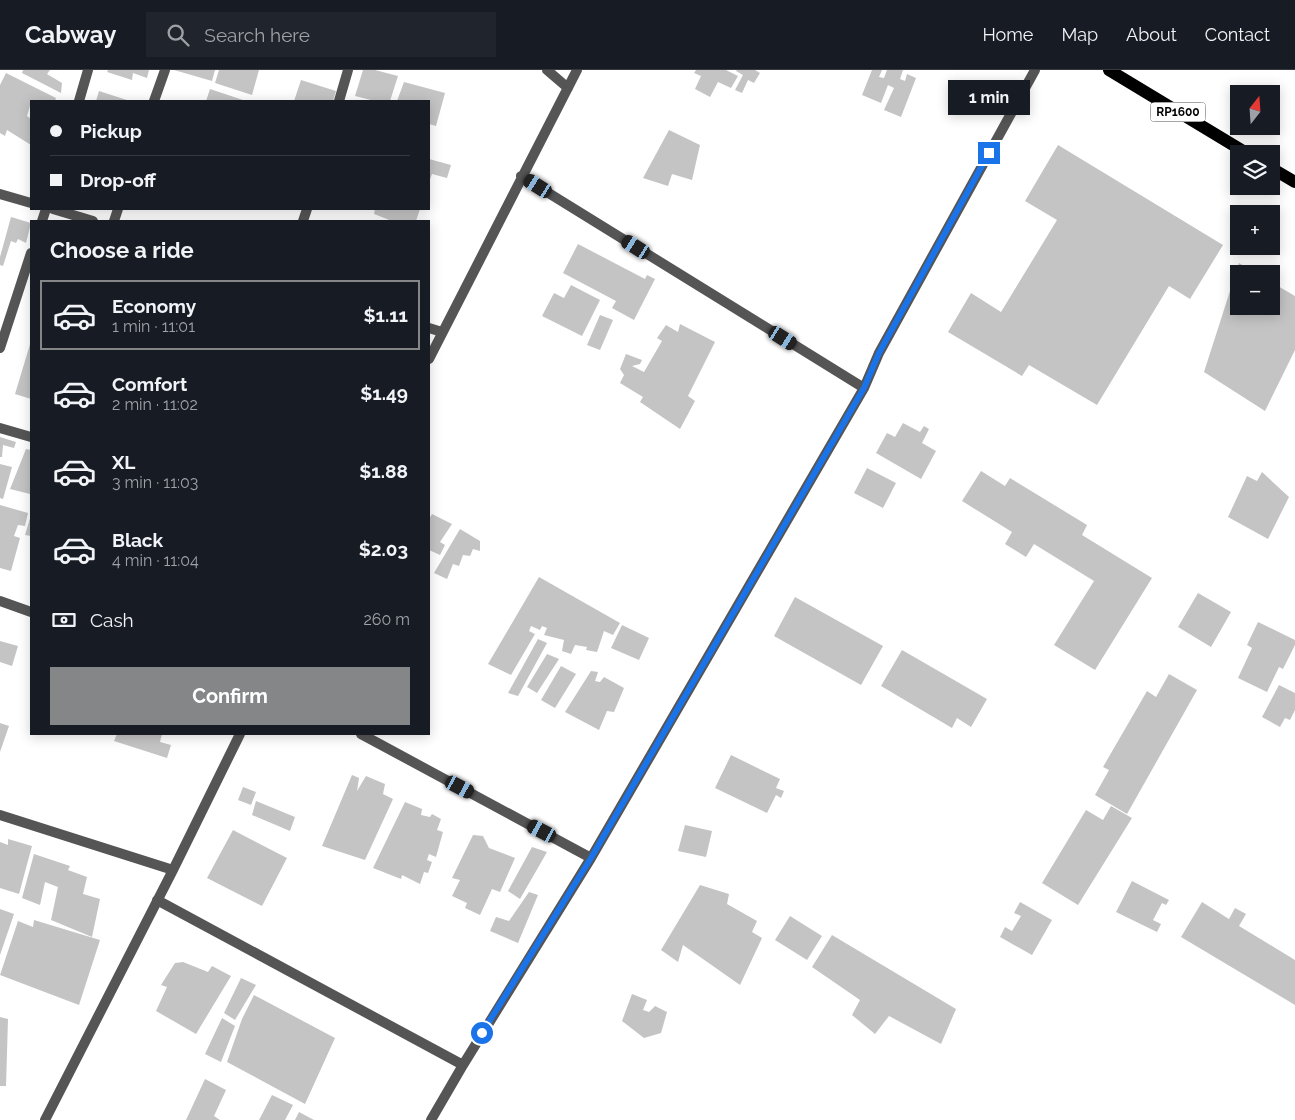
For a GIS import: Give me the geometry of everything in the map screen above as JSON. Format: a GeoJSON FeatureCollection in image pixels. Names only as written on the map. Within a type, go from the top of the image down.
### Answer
{"type":"FeatureCollection","features":[{"type":"Feature","properties":{"kind":"main road","name":"RP1600"},"geometry":{"type":"LineString","coordinates":[[1109,70],[1233,145]]}},
{"type":"Feature","properties":{"kind":"main road"},"geometry":{"type":"LineString","coordinates":[[1280,173],[1295,182]]}},
{"type":"Feature","properties":{"kind":"street"},"geometry":{"type":"LineString","coordinates":[[79,100],[88,70]]}},
{"type":"Feature","properties":{"kind":"street"},"geometry":{"type":"LineString","coordinates":[[154,100],[165,70]]}},
{"type":"Feature","properties":{"kind":"street"},"geometry":{"type":"LineString","coordinates":[[339,100],[348,70]]}},
{"type":"Feature","properties":{"kind":"street"},"geometry":{"type":"LineString","coordinates":[[547,70],[568,88]]}},
{"type":"Feature","properties":{"kind":"street"},"geometry":{"type":"LineString","coordinates":[[430,357],[521,176],[577,70]]}},
{"type":"Feature","properties":{"kind":"street"},"geometry":{"type":"LineString","coordinates":[[432,1120],[463,1065],[591,858],[864,388],[879,353],[1034,70]]}},
{"type":"Feature","properties":{"kind":"street"},"geometry":{"type":"LineString","coordinates":[[521,176],[864,388]]}},
{"type":"Feature","properties":{"kind":"street"},"geometry":{"type":"LineString","coordinates":[[0,194],[30,203]]}},
{"type":"Feature","properties":{"kind":"street"},"geometry":{"type":"LineString","coordinates":[[56,210],[90,220]]}},
{"type":"Feature","properties":{"kind":"street"},"geometry":{"type":"LineString","coordinates":[[0,348],[30,256]]}},
{"type":"Feature","properties":{"kind":"street"},"geometry":{"type":"LineString","coordinates":[[430,328],[442,332]]}},
{"type":"Feature","properties":{"kind":"street"},"geometry":{"type":"LineString","coordinates":[[0,428],[30,437]]}},
{"type":"Feature","properties":{"kind":"street"},"geometry":{"type":"LineString","coordinates":[[0,601],[30,612]]}},
{"type":"Feature","properties":{"kind":"street"},"geometry":{"type":"LineString","coordinates":[[45,1120],[173,870],[240,735]]}},
{"type":"Feature","properties":{"kind":"street"},"geometry":{"type":"LineString","coordinates":[[364,735],[591,858]]}},
{"type":"Feature","properties":{"kind":"street"},"geometry":{"type":"LineString","coordinates":[[0,815],[173,870]]}},
{"type":"Feature","properties":{"kind":"street"},"geometry":{"type":"LineString","coordinates":[[157,900],[463,1065]]}},
{"type":"Feature","properties":{"kind":"building"},"geometry":{"type":"Polygon","coordinates":[[[23,70],[50,70],[47,74],[62,83],[61,93],[22,73],[23,70]]]}},
{"type":"Feature","properties":{"kind":"building"},"geometry":{"type":"Polygon","coordinates":[[[108,70],[149,70],[147,78],[133,73],[132,80],[107,72],[108,70]]]}},
{"type":"Feature","properties":{"kind":"building"},"geometry":{"type":"Polygon","coordinates":[[[174,70],[215,70],[212,81],[174,70]]]}},
{"type":"Feature","properties":{"kind":"building"},"geometry":{"type":"Polygon","coordinates":[[[219,70],[259,70],[252,95],[215,83],[219,70]]]}},
{"type":"Feature","properties":{"kind":"building"},"geometry":{"type":"Polygon","coordinates":[[[363,70],[375,70],[398,76],[390,100],[371,100],[355,96],[363,70]]]}},
{"type":"Feature","properties":{"kind":"building"},"geometry":{"type":"Polygon","coordinates":[[[696,70],[726,70],[738,76],[731,88],[718,82],[710,97],[695,89],[701,76],[694,73],[696,70]]]}},
{"type":"Feature","properties":{"kind":"building"},"geometry":{"type":"Polygon","coordinates":[[[737,70],[755,70],[760,73],[754,83],[748,80],[742,93],[735,90],[743,75],[737,70]]]}},
{"type":"Feature","properties":{"kind":"building"},"geometry":{"type":"Polygon","coordinates":[[[872,70],[882,70],[879,77],[884,78],[887,70],[903,70],[900,79],[905,81],[907,74],[916,78],[901,117],[884,110],[894,88],[888,85],[881,103],[862,95],[872,70]]]}},
{"type":"Feature","properties":{"kind":"building"},"geometry":{"type":"Polygon","coordinates":[[[6,73],[56,98],[55,100],[30,100],[27,116],[30,118],[30,144],[7,130],[5,136],[0,133],[0,85],[6,73]]]}},
{"type":"Feature","properties":{"kind":"building"},"geometry":{"type":"Polygon","coordinates":[[[301,80],[336,91],[333,100],[294,100],[301,80]]]}},
{"type":"Feature","properties":{"kind":"building"},"geometry":{"type":"Polygon","coordinates":[[[404,82],[445,93],[436,126],[430,124],[430,100],[397,100],[404,82]]]}},
{"type":"Feature","properties":{"kind":"building"},"geometry":{"type":"Polygon","coordinates":[[[210,89],[243,100],[206,100],[210,89]]]}},
{"type":"Feature","properties":{"kind":"building"},"geometry":{"type":"Polygon","coordinates":[[[99,91],[127,100],[96,100],[99,91]]]}},
{"type":"Feature","properties":{"kind":"building"},"geometry":{"type":"Polygon","coordinates":[[[669,130],[700,145],[692,180],[672,174],[668,186],[643,178],[669,130]]]}},
{"type":"Feature","properties":{"kind":"building"},"geometry":{"type":"Polygon","coordinates":[[[1058,145],[1223,245],[1190,299],[1169,286],[1097,405],[1029,365],[1022,376],[948,332],[971,293],[1001,312],[1057,220],[1025,201],[1058,145]]]}},
{"type":"Feature","properties":{"kind":"building"},"geometry":{"type":"Polygon","coordinates":[[[430,159],[451,165],[447,178],[432,174],[430,179],[430,159]]]}},
{"type":"Feature","properties":{"kind":"building"},"geometry":{"type":"Polygon","coordinates":[[[375,210],[420,210],[416,220],[389,220],[374,214],[375,210]]]}},
{"type":"Feature","properties":{"kind":"building"},"geometry":{"type":"Polygon","coordinates":[[[11,217],[30,223],[26,243],[18,239],[16,243],[11,241],[3,266],[0,265],[0,257],[11,217]]]}},
{"type":"Feature","properties":{"kind":"building"},"geometry":{"type":"Polygon","coordinates":[[[578,244],[645,279],[647,275],[655,279],[634,320],[612,308],[616,301],[563,273],[578,244]]]}},
{"type":"Feature","properties":{"kind":"building"},"geometry":{"type":"Polygon","coordinates":[[[571,285],[600,300],[582,336],[542,316],[554,293],[564,298],[571,285]]]}},
{"type":"Feature","properties":{"kind":"building"},"geometry":{"type":"Polygon","coordinates":[[[1280,287],[1295,296],[1295,350],[1265,411],[1204,372],[1230,291],[1230,315],[1280,315],[1280,287]]]}},
{"type":"Feature","properties":{"kind":"building"},"geometry":{"type":"Polygon","coordinates":[[[600,315],[613,320],[600,350],[587,345],[600,315]]]}},
{"type":"Feature","properties":{"kind":"building"},"geometry":{"type":"Polygon","coordinates":[[[680,324],[715,342],[688,396],[695,401],[680,429],[640,402],[643,397],[620,383],[624,375],[620,369],[626,354],[642,360],[640,364],[632,366],[644,372],[662,341],[657,338],[666,325],[678,332],[680,324]]]}},
{"type":"Feature","properties":{"kind":"building"},"geometry":{"type":"Polygon","coordinates":[[[30,344],[30,399],[15,394],[30,344]]]}},
{"type":"Feature","properties":{"kind":"building"},"geometry":{"type":"Polygon","coordinates":[[[903,423],[920,432],[924,426],[929,429],[922,443],[936,451],[921,479],[876,453],[887,433],[895,437],[903,423]]]}},
{"type":"Feature","properties":{"kind":"building"},"geometry":{"type":"Polygon","coordinates":[[[0,437],[16,442],[14,448],[3,445],[2,457],[0,457],[0,437]]]}},
{"type":"Feature","properties":{"kind":"building"},"geometry":{"type":"Polygon","coordinates":[[[26,449],[30,450],[30,494],[10,489],[26,449]]]}},
{"type":"Feature","properties":{"kind":"building"},"geometry":{"type":"Polygon","coordinates":[[[0,464],[12,467],[3,499],[0,498],[0,464]]]}},
{"type":"Feature","properties":{"kind":"building"},"geometry":{"type":"Polygon","coordinates":[[[867,468],[896,483],[883,508],[854,493],[867,468]]]}},
{"type":"Feature","properties":{"kind":"building"},"geometry":{"type":"Polygon","coordinates":[[[981,471],[1005,486],[1010,478],[1087,525],[1082,535],[1152,578],[1095,670],[1054,645],[1094,581],[1034,544],[1026,557],[1005,544],[1012,532],[962,501],[981,471]]]}},
{"type":"Feature","properties":{"kind":"building"},"geometry":{"type":"Polygon","coordinates":[[[1262,472],[1289,497],[1268,539],[1228,517],[1247,476],[1257,481],[1262,472]]]}},
{"type":"Feature","properties":{"kind":"building"},"geometry":{"type":"Polygon","coordinates":[[[0,505],[28,513],[25,526],[18,525],[14,536],[20,538],[11,571],[0,568],[0,505]]]}},
{"type":"Feature","properties":{"kind":"building"},"geometry":{"type":"Polygon","coordinates":[[[432,514],[452,524],[440,542],[445,545],[440,555],[430,550],[430,517],[432,514]]]}},
{"type":"Feature","properties":{"kind":"building"},"geometry":{"type":"Polygon","coordinates":[[[30,518],[30,536],[25,535],[30,518]]]}},
{"type":"Feature","properties":{"kind":"building"},"geometry":{"type":"Polygon","coordinates":[[[460,529],[480,541],[480,551],[473,549],[470,556],[463,555],[459,566],[453,564],[447,579],[434,573],[460,529]]]}},
{"type":"Feature","properties":{"kind":"building"},"geometry":{"type":"Polygon","coordinates":[[[539,577],[620,623],[613,635],[604,631],[597,652],[586,650],[587,647],[575,645],[571,654],[562,651],[564,640],[544,635],[547,628],[542,626],[540,630],[531,626],[529,631],[535,634],[511,675],[488,664],[539,577]]]}},
{"type":"Feature","properties":{"kind":"building"},"geometry":{"type":"Polygon","coordinates":[[[1198,593],[1231,612],[1211,647],[1178,627],[1198,593]]]}},
{"type":"Feature","properties":{"kind":"building"},"geometry":{"type":"Polygon","coordinates":[[[795,597],[883,646],[861,685],[774,636],[795,597]]]}},
{"type":"Feature","properties":{"kind":"building"},"geometry":{"type":"Polygon","coordinates":[[[1258,622],[1295,640],[1295,645],[1283,669],[1279,667],[1267,692],[1238,678],[1252,648],[1247,645],[1258,622]]]}},
{"type":"Feature","properties":{"kind":"building"},"geometry":{"type":"Polygon","coordinates":[[[622,625],[649,638],[639,660],[611,648],[622,625]]]}},
{"type":"Feature","properties":{"kind":"building"},"geometry":{"type":"Polygon","coordinates":[[[538,639],[547,643],[518,696],[508,693],[538,639]]]}},
{"type":"Feature","properties":{"kind":"building"},"geometry":{"type":"Polygon","coordinates":[[[0,641],[18,646],[12,666],[0,662],[0,641]]]}},
{"type":"Feature","properties":{"kind":"building"},"geometry":{"type":"Polygon","coordinates":[[[902,650],[987,699],[971,727],[957,718],[952,728],[881,686],[902,650]]]}},
{"type":"Feature","properties":{"kind":"building"},"geometry":{"type":"Polygon","coordinates":[[[547,654],[559,659],[537,693],[527,687],[547,654]]]}},
{"type":"Feature","properties":{"kind":"building"},"geometry":{"type":"Polygon","coordinates":[[[561,666],[576,674],[555,708],[541,700],[561,666]]]}},
{"type":"Feature","properties":{"kind":"building"},"geometry":{"type":"Polygon","coordinates":[[[591,671],[598,672],[595,681],[600,682],[604,677],[624,688],[614,712],[607,711],[599,730],[565,712],[591,671]]]}},
{"type":"Feature","properties":{"kind":"building"},"geometry":{"type":"Polygon","coordinates":[[[1169,674],[1197,690],[1127,814],[1095,795],[1109,770],[1103,767],[1147,691],[1156,697],[1169,674]]]}},
{"type":"Feature","properties":{"kind":"building"},"geometry":{"type":"Polygon","coordinates":[[[1279,685],[1295,693],[1295,710],[1290,720],[1285,718],[1280,727],[1262,717],[1279,685]]]}},
{"type":"Feature","properties":{"kind":"building"},"geometry":{"type":"Polygon","coordinates":[[[0,723],[9,726],[0,752],[0,723]]]}},
{"type":"Feature","properties":{"kind":"building"},"geometry":{"type":"Polygon","coordinates":[[[117,735],[162,735],[160,742],[171,745],[167,758],[114,741],[117,735]]]}},
{"type":"Feature","properties":{"kind":"building"},"geometry":{"type":"Polygon","coordinates":[[[731,755],[780,779],[776,788],[784,791],[781,798],[776,795],[767,813],[715,788],[731,755]]]}},
{"type":"Feature","properties":{"kind":"building"},"geometry":{"type":"Polygon","coordinates":[[[352,775],[359,778],[357,791],[366,776],[385,784],[383,794],[393,799],[365,860],[322,846],[352,775]]]}},
{"type":"Feature","properties":{"kind":"building"},"geometry":{"type":"Polygon","coordinates":[[[243,787],[256,792],[251,805],[238,800],[243,787]]]}},
{"type":"Feature","properties":{"kind":"building"},"geometry":{"type":"Polygon","coordinates":[[[256,801],[295,817],[290,831],[252,815],[256,801]]]}},
{"type":"Feature","properties":{"kind":"building"},"geometry":{"type":"Polygon","coordinates":[[[405,802],[422,809],[421,815],[430,817],[432,814],[441,819],[437,830],[443,832],[436,857],[429,854],[427,860],[432,862],[428,873],[424,872],[420,884],[402,875],[401,879],[373,868],[405,802]]]}},
{"type":"Feature","properties":{"kind":"building"},"geometry":{"type":"Polygon","coordinates":[[[1111,806],[1132,818],[1078,905],[1042,883],[1086,810],[1103,820],[1111,806]]]}},
{"type":"Feature","properties":{"kind":"building"},"geometry":{"type":"Polygon","coordinates":[[[685,825],[712,831],[706,857],[678,851],[685,825]]]}},
{"type":"Feature","properties":{"kind":"building"},"geometry":{"type":"Polygon","coordinates":[[[233,830],[287,858],[262,906],[207,878],[233,830]]]}},
{"type":"Feature","properties":{"kind":"building"},"geometry":{"type":"Polygon","coordinates":[[[473,835],[483,836],[489,848],[515,858],[500,892],[492,889],[480,915],[465,908],[467,903],[452,896],[460,880],[452,878],[473,835]]]}},
{"type":"Feature","properties":{"kind":"building"},"geometry":{"type":"Polygon","coordinates":[[[8,839],[32,846],[19,894],[0,888],[0,842],[8,845],[8,839]]]}},
{"type":"Feature","properties":{"kind":"building"},"geometry":{"type":"Polygon","coordinates":[[[532,847],[547,852],[520,899],[508,891],[532,847]]]}},
{"type":"Feature","properties":{"kind":"building"},"geometry":{"type":"Polygon","coordinates":[[[34,854],[70,866],[68,870],[87,877],[83,894],[100,899],[92,937],[51,920],[58,887],[45,882],[40,905],[22,898],[34,854]]]}},
{"type":"Feature","properties":{"kind":"building"},"geometry":{"type":"Polygon","coordinates":[[[1132,881],[1169,900],[1166,905],[1162,903],[1153,920],[1161,924],[1157,932],[1116,912],[1132,881]]]}},
{"type":"Feature","properties":{"kind":"building"},"geometry":{"type":"Polygon","coordinates":[[[700,885],[729,894],[727,904],[757,921],[752,932],[762,938],[740,985],[683,945],[678,962],[661,950],[700,885]]]}},
{"type":"Feature","properties":{"kind":"building"},"geometry":{"type":"Polygon","coordinates":[[[529,892],[538,895],[518,943],[490,931],[496,917],[509,921],[529,892]]]}},
{"type":"Feature","properties":{"kind":"building"},"geometry":{"type":"Polygon","coordinates":[[[1020,902],[1052,920],[1032,955],[1000,937],[1005,927],[1012,931],[1021,916],[1014,913],[1020,902]]]}},
{"type":"Feature","properties":{"kind":"building"},"geometry":{"type":"Polygon","coordinates":[[[1202,902],[1229,919],[1235,908],[1246,914],[1239,926],[1295,960],[1295,1005],[1181,937],[1202,902]]]}},
{"type":"Feature","properties":{"kind":"building"},"geometry":{"type":"Polygon","coordinates":[[[0,909],[14,914],[0,955],[0,909]]]}},
{"type":"Feature","properties":{"kind":"building"},"geometry":{"type":"Polygon","coordinates":[[[790,916],[822,936],[807,960],[775,940],[790,916]]]}},
{"type":"Feature","properties":{"kind":"building"},"geometry":{"type":"Polygon","coordinates":[[[34,920],[100,940],[79,1005],[0,975],[18,921],[33,927],[34,920]]]}},
{"type":"Feature","properties":{"kind":"building"},"geometry":{"type":"Polygon","coordinates":[[[832,935],[956,1009],[941,1044],[889,1016],[875,1034],[852,1015],[860,1000],[812,967],[832,935]]]}},
{"type":"Feature","properties":{"kind":"building"},"geometry":{"type":"Polygon","coordinates":[[[183,962],[208,972],[212,966],[231,976],[196,1034],[156,1011],[167,987],[161,985],[175,963],[183,962]]]}},
{"type":"Feature","properties":{"kind":"building"},"geometry":{"type":"Polygon","coordinates":[[[241,978],[256,985],[235,1020],[224,1013],[241,978]]]}},
{"type":"Feature","properties":{"kind":"building"},"geometry":{"type":"Polygon","coordinates":[[[632,994],[647,1000],[643,1010],[649,1012],[655,1006],[667,1012],[661,1033],[644,1038],[622,1021],[632,994]]]}},
{"type":"Feature","properties":{"kind":"building"},"geometry":{"type":"Polygon","coordinates":[[[254,995],[335,1038],[305,1104],[227,1062],[242,1019],[254,995]]]}},
{"type":"Feature","properties":{"kind":"building"},"geometry":{"type":"Polygon","coordinates":[[[0,1017],[8,1019],[6,1086],[0,1086],[0,1017]]]}},
{"type":"Feature","properties":{"kind":"building"},"geometry":{"type":"Polygon","coordinates":[[[222,1018],[235,1026],[221,1062],[205,1054],[222,1018]]]}},
{"type":"Feature","properties":{"kind":"building"},"geometry":{"type":"Polygon","coordinates":[[[205,1079],[226,1090],[214,1116],[220,1120],[186,1120],[205,1079]]]}},
{"type":"Feature","properties":{"kind":"building"},"geometry":{"type":"Polygon","coordinates":[[[272,1095],[293,1105],[285,1120],[259,1120],[272,1095]]]}},
{"type":"Feature","properties":{"kind":"building"},"geometry":{"type":"Polygon","coordinates":[[[299,1112],[314,1120],[295,1120],[299,1112]]]}},
{"type":"Feature","properties":{"kind":"route"},"geometry":{"type":"LineString","coordinates":[[482,1033],[591,858],[864,388],[879,353],[989,153]]}}]}
